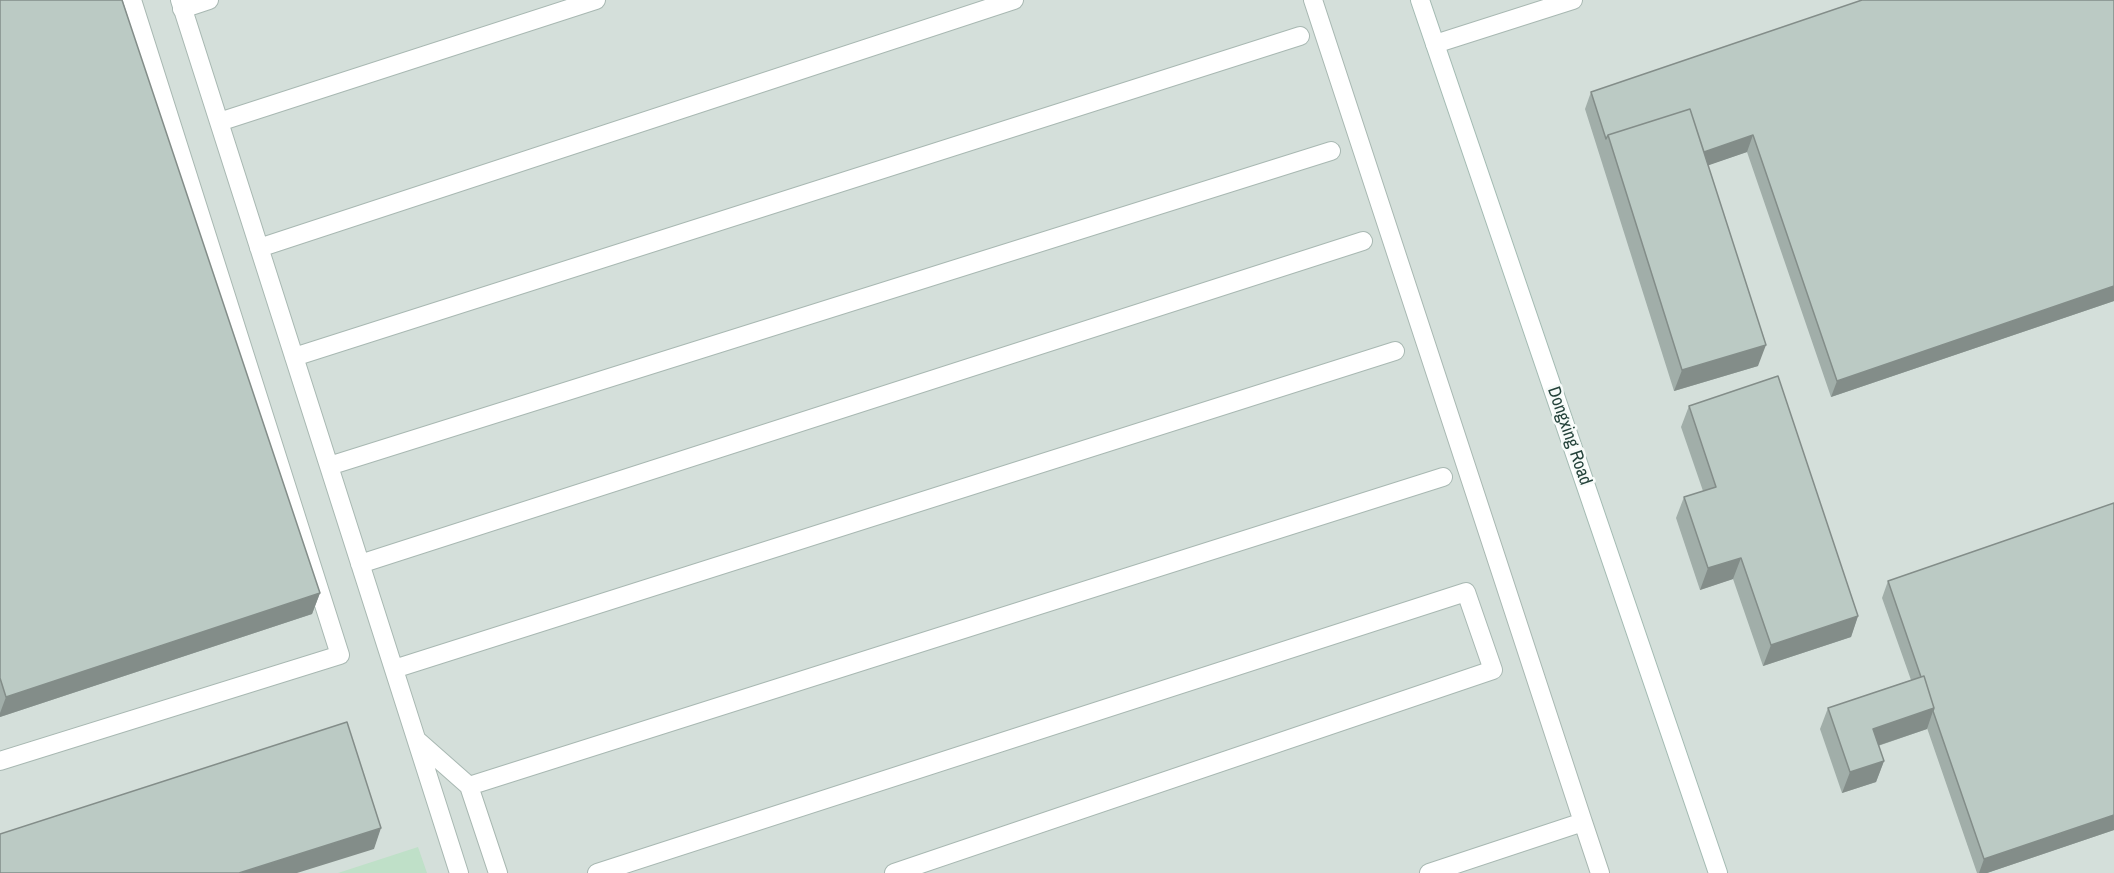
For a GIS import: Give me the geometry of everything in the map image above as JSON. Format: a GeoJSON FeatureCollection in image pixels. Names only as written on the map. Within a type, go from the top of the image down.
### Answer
{"type":"FeatureCollection","features":[{"type":"Feature","properties":{"kind":"street"},"geometry":{"type":"LineString","coordinates":[[0,760],[340,655],[132,0]]}},
{"type":"Feature","properties":{"kind":"street"},"geometry":{"type":"LineString","coordinates":[[209,0],[181,4],[459,873]]}},
{"type":"Feature","properties":{"kind":"street"},"geometry":{"type":"LineString","coordinates":[[219,122],[596,0]]}},
{"type":"Feature","properties":{"kind":"street"},"geometry":{"type":"LineString","coordinates":[[259,248],[1014,0]]}},
{"type":"Feature","properties":{"kind":"street"},"geometry":{"type":"LineString","coordinates":[[1313,0],[1600,873]]}},
{"type":"Feature","properties":{"kind":"street","name":"Dongxing Road"},"geometry":{"type":"LineString","coordinates":[[1420,0],[1718,873]]}},
{"type":"Feature","properties":{"kind":"street"},"geometry":{"type":"LineString","coordinates":[[1435,44],[1573,0]]}},
{"type":"Feature","properties":{"kind":"street"},"geometry":{"type":"LineString","coordinates":[[294,357],[1300,36]]}},
{"type":"Feature","properties":{"kind":"street"},"geometry":{"type":"LineString","coordinates":[[329,466],[1331,151]]}},
{"type":"Feature","properties":{"kind":"street"},"geometry":{"type":"LineString","coordinates":[[360,564],[1363,241]]}},
{"type":"Feature","properties":{"kind":"street"},"geometry":{"type":"LineString","coordinates":[[394,669],[1395,351]]}},
{"type":"Feature","properties":{"kind":"street"},"geometry":{"type":"LineString","coordinates":[[468,786],[1443,477]]}},
{"type":"Feature","properties":{"kind":"street"},"geometry":{"type":"LineString","coordinates":[[597,873],[1466,592],[1493,670],[894,873]]}},
{"type":"Feature","properties":{"kind":"street"},"geometry":{"type":"LineString","coordinates":[[417,740],[468,786],[498,873]]}},
{"type":"Feature","properties":{"kind":"street"},"geometry":{"type":"LineString","coordinates":[[1429,873],[1583,822]]}},
{"type":"Feature","properties":{"kind":"shaded area"},"geometry":{"type":"Polygon","coordinates":[[[0,0],[2114,0],[2114,873],[0,873],[0,0]]]}},
{"type":"Feature","properties":{"kind":"green space"},"geometry":{"type":"Polygon","coordinates":[[[418,847],[427,873],[338,873],[418,847]]]}},
{"type":"Feature","properties":{"kind":"building"},"geometry":{"type":"Polygon","coordinates":[[[0,0],[122,0],[320,593],[6,697],[0,678],[0,0]]]}},
{"type":"Feature","properties":{"kind":"building"},"geometry":{"type":"Polygon","coordinates":[[[1862,0],[2114,0],[2114,286],[1837,381],[1753,135],[1704,152],[1690,109],[1608,135],[1606,139],[1591,92],[1862,0]]]}},
{"type":"Feature","properties":{"kind":"building"},"geometry":{"type":"Polygon","coordinates":[[[1690,109],[1766,345],[1682,370],[1608,135],[1690,109]]]}},
{"type":"Feature","properties":{"kind":"building"},"geometry":{"type":"Polygon","coordinates":[[[1778,376],[1858,616],[1771,645],[1741,558],[1708,568],[1684,497],[1716,487],[1689,406],[1778,376]]]}},
{"type":"Feature","properties":{"kind":"building"},"geometry":{"type":"Polygon","coordinates":[[[2114,503],[2114,815],[1984,859],[1933,711],[1924,676],[1921,677],[1888,581],[2114,503]]]}},
{"type":"Feature","properties":{"kind":"building"},"geometry":{"type":"Polygon","coordinates":[[[1924,676],[1934,708],[1873,729],[1884,761],[1850,772],[1828,708],[1924,676]]]}},
{"type":"Feature","properties":{"kind":"building"},"geometry":{"type":"Polygon","coordinates":[[[347,722],[381,828],[239,873],[0,873],[0,834],[347,722]]]}}]}
